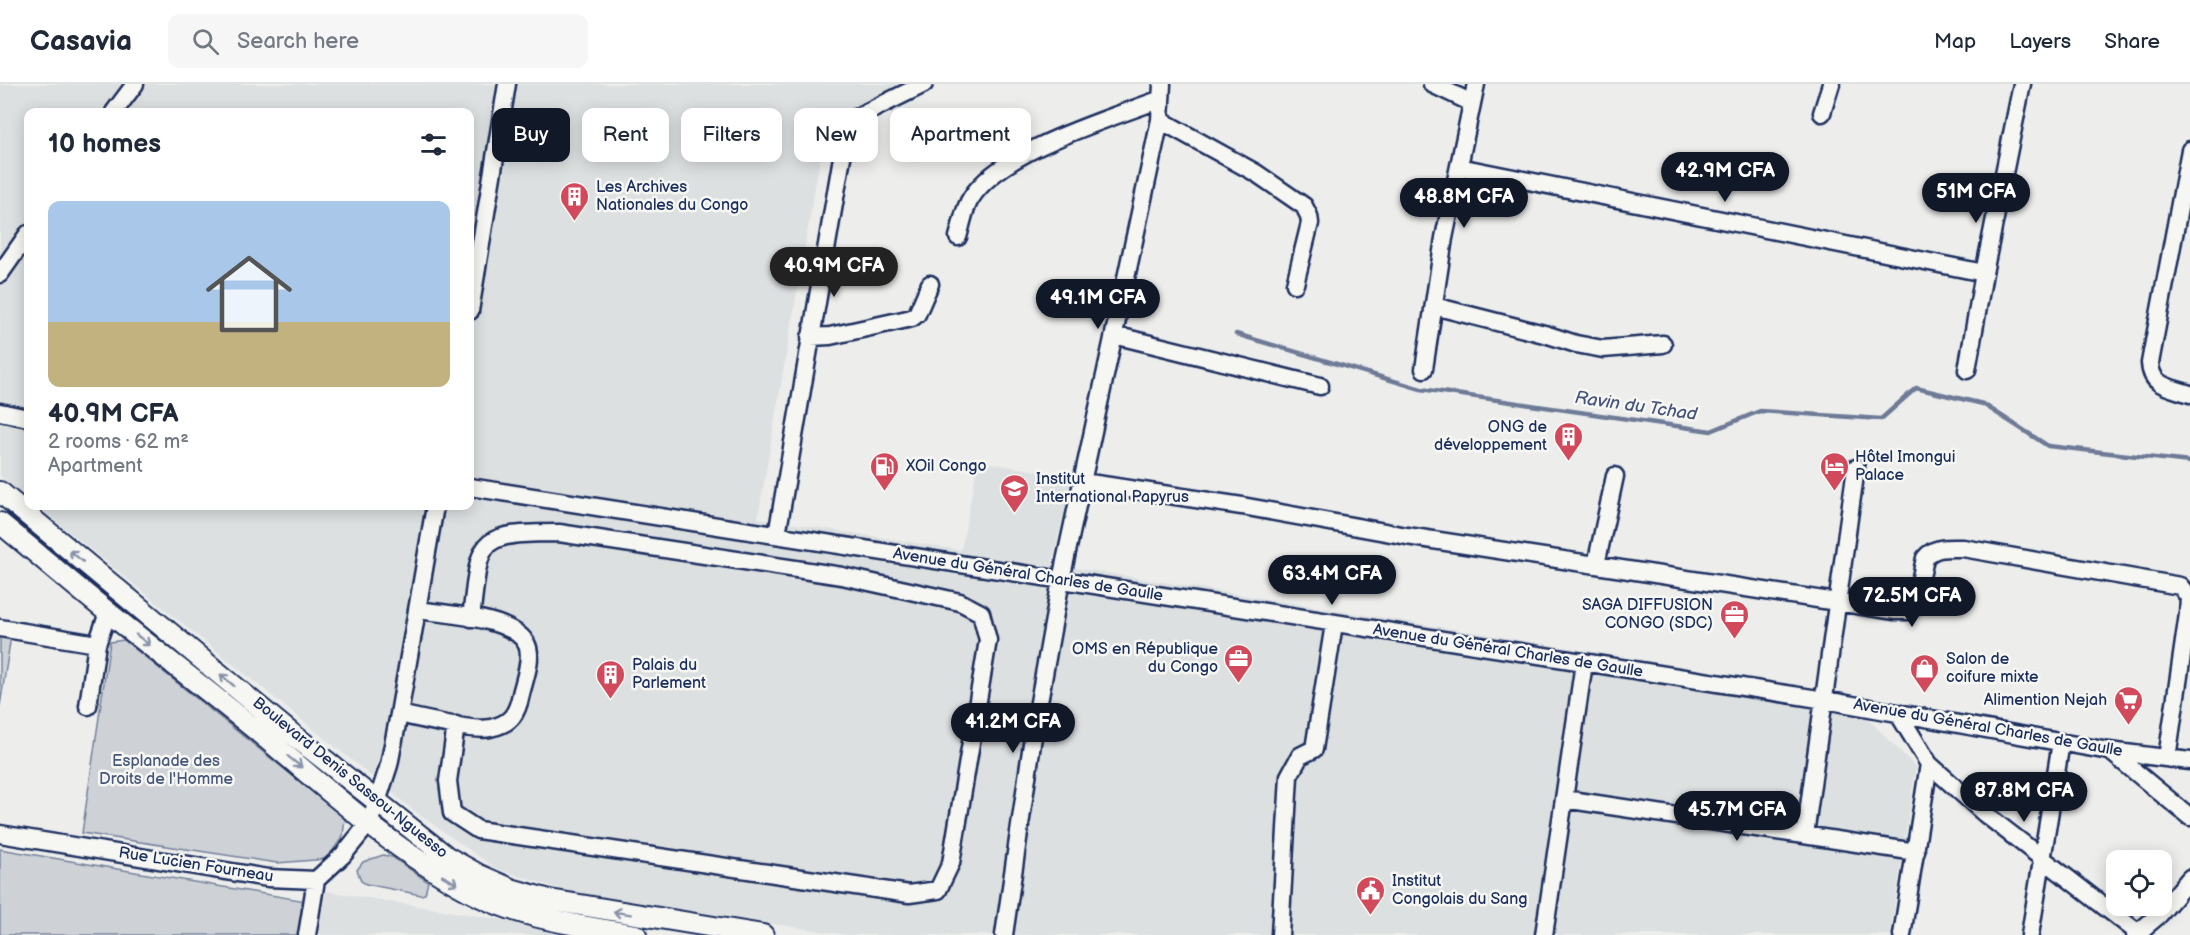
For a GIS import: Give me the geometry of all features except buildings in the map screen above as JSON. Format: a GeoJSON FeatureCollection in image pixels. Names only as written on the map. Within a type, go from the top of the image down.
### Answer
{"type":"FeatureCollection","features":[{"type":"Feature","properties":{"kind":"main road","name":"Boulevard Denis Sassou-Nguesso"},"geometry":{"type":"LineString","coordinates":[[0,492],[377,802],[447,856],[479,875],[511,889],[550,900],[763,935]]}},
{"type":"Feature","properties":{"kind":"main road","name":"Boulevard Denis Sassou-Nguesso"},"geometry":{"type":"LineString","coordinates":[[0,524],[108,613],[193,678],[369,823],[440,874],[482,897],[512,909],[559,921],[636,935]]}},
{"type":"Feature","properties":{"kind":"street"},"geometry":{"type":"LineString","coordinates":[[474,286],[507,84]]}},
{"type":"Feature","properties":{"kind":"street"},"geometry":{"type":"LineString","coordinates":[[777,535],[846,134],[850,123],[860,116],[924,84]]}},
{"type":"Feature","properties":{"kind":"street"},"geometry":{"type":"LineString","coordinates":[[1432,84],[1472,103]]}},
{"type":"Feature","properties":{"kind":"street"},"geometry":{"type":"LineString","coordinates":[[1424,369],[1444,238],[1476,84]]}},
{"type":"Feature","properties":{"kind":"street"},"geometry":{"type":"LineString","coordinates":[[1822,113],[1831,84]]}},
{"type":"Feature","properties":{"kind":"street"},"geometry":{"type":"LineString","coordinates":[[1967,370],[2022,84]]}},
{"type":"Feature","properties":{"kind":"street"},"geometry":{"type":"LineString","coordinates":[[116,108],[128,88]]}},
{"type":"Feature","properties":{"kind":"street"},"geometry":{"type":"LineString","coordinates":[[958,237],[969,200],[989,178],[1031,149],[1162,92],[1160,120],[1061,580],[1034,730],[1004,935]]}},
{"type":"Feature","properties":{"kind":"street"},"geometry":{"type":"LineString","coordinates":[[1160,120],[1256,173],[1304,206],[1310,223],[1295,284]]}},
{"type":"Feature","properties":{"kind":"street"},"geometry":{"type":"LineString","coordinates":[[2190,150],[2150,363],[2154,380],[2190,394]]}},
{"type":"Feature","properties":{"kind":"street"},"geometry":{"type":"LineString","coordinates":[[1459,167],[1984,273]]}},
{"type":"Feature","properties":{"kind":"street"},"geometry":{"type":"LineString","coordinates":[[0,274],[24,240]]}},
{"type":"Feature","properties":{"kind":"street"},"geometry":{"type":"LineString","coordinates":[[810,337],[830,336],[912,318],[917,314],[930,284]]}},
{"type":"Feature","properties":{"kind":"street"},"geometry":{"type":"LineString","coordinates":[[1434,306],[1576,344],[1603,349],[1663,344]]}},
{"type":"Feature","properties":{"kind":"street"},"geometry":{"type":"LineString","coordinates":[[1114,334],[1320,386]]}},
{"type":"Feature","properties":{"kind":"street"},"geometry":{"type":"LineString","coordinates":[[0,412],[24,417]]}},
{"type":"Feature","properties":{"kind":"street"},"geometry":{"type":"LineString","coordinates":[[1805,835],[1826,700],[1856,468]]}},
{"type":"Feature","properties":{"kind":"street"},"geometry":{"type":"LineString","coordinates":[[1596,565],[1615,476]]}},
{"type":"Feature","properties":{"kind":"street"},"geometry":{"type":"LineString","coordinates":[[1083,482],[1242,506],[1407,536],[1895,610],[1907,611],[1915,606],[1925,558],[1936,549],[1963,548],[2180,586],[2189,597],[2188,614],[2167,758]]}},
{"type":"Feature","properties":{"kind":"street","name":"Avenue du Général Charles de Gaulle"},"geometry":{"type":"LineString","coordinates":[[474,488],[1826,700],[2109,751],[2190,761]]}},
{"type":"Feature","properties":{"kind":"street"},"geometry":{"type":"LineString","coordinates":[[307,935],[316,880],[343,855],[369,823],[389,765],[434,510]]}},
{"type":"Feature","properties":{"kind":"street"},"geometry":{"type":"LineString","coordinates":[[456,725],[448,781],[452,813],[478,830],[909,894],[938,890],[951,863],[988,640],[981,613],[960,602],[842,576],[559,533],[521,533],[496,537],[485,545],[478,561],[471,618]]}},
{"type":"Feature","properties":{"kind":"street"},"geometry":{"type":"LineString","coordinates":[[399,714],[488,729],[510,722],[518,711],[528,660],[528,646],[519,633],[503,625],[417,610]]}},
{"type":"Feature","properties":{"kind":"street"},"geometry":{"type":"LineString","coordinates":[[88,706],[97,644],[108,613]]}},
{"type":"Feature","properties":{"kind":"street"},"geometry":{"type":"LineString","coordinates":[[1281,935],[1289,776],[1300,756],[1314,749],[1318,738],[1334,624]]}},
{"type":"Feature","properties":{"kind":"street"},"geometry":{"type":"LineString","coordinates":[[0,628],[97,644]]}},
{"type":"Feature","properties":{"kind":"street"},"geometry":{"type":"LineString","coordinates":[[1544,935],[1584,663]]}},
{"type":"Feature","properties":{"kind":"street"},"geometry":{"type":"LineString","coordinates":[[1898,713],[1929,764],[1985,813],[2138,934],[2159,915],[2190,878]]}},
{"type":"Feature","properties":{"kind":"street"},"geometry":{"type":"LineString","coordinates":[[2030,935],[2061,742]]}},
{"type":"Feature","properties":{"kind":"street"},"geometry":{"type":"LineString","coordinates":[[2109,751],[2190,817]]}},
{"type":"Feature","properties":{"kind":"street"},"geometry":{"type":"LineString","coordinates":[[1902,935],[1929,764]]}},
{"type":"Feature","properties":{"kind":"street"},"geometry":{"type":"LineString","coordinates":[[1564,800],[1916,852]]}},
{"type":"Feature","properties":{"kind":"street","name":"Rue Lucien Fourneau"},"geometry":{"type":"LineString","coordinates":[[0,834],[268,878],[316,880]]}},
{"type":"Feature","properties":{"kind":"shaded area"},"geometry":{"type":"Polygon","coordinates":[[[0,84],[901,84],[856,108],[794,108],[794,162],[819,162],[758,518],[961,550],[978,461],[1072,477],[1052,564],[1841,692],[1916,767],[1890,935],[847,935],[575,894],[495,868],[418,814],[42,510],[474,510],[474,108],[24,108],[24,496],[0,476],[0,84]]]}},
{"type":"Feature","properties":{"kind":"shaded area"},"geometry":{"type":"Polygon","coordinates":[[[326,891],[595,935],[318,935],[326,891]]]}},
{"type":"Feature","properties":{"kind":"green space"},"geometry":{"type":"Polygon","coordinates":[[[0,634],[11,636],[0,706],[0,634]]]}},
{"type":"Feature","properties":{"kind":"green space","name":"Esplanade des Droits de l'Homme"},"geometry":{"type":"Polygon","coordinates":[[[124,640],[345,818],[343,836],[327,859],[277,863],[82,833],[110,642],[124,640]]]}},
{"type":"Feature","properties":{"kind":"green space"},"geometry":{"type":"Polygon","coordinates":[[[0,849],[306,901],[301,935],[0,935],[0,849]]]}},
{"type":"Feature","properties":{"kind":"green space"},"geometry":{"type":"Polygon","coordinates":[[[383,855],[392,857],[428,882],[425,894],[366,884],[361,881],[357,870],[363,862],[383,855]]]}},
{"type":"Feature","properties":{"kind":"waterway","name":"Ravin du Tchad"},"geometry":{"type":"LineString","coordinates":[[1236,334],[1421,389],[1711,431],[1760,411],[1881,419],[1916,388],[1983,404],[2048,446],[2190,462]]}},
{"type":"Feature","properties":{"kind":"place","name":"Les Archives Nationales du Congo"},"geometry":{"type":"Point","coordinates":[575,222]}},
{"type":"Feature","properties":{"kind":"place","name":"ONG de développement"},"geometry":{"type":"Point","coordinates":[1568,462]}},
{"type":"Feature","properties":{"kind":"place","name":"XOil Congo"},"geometry":{"type":"Point","coordinates":[885,492]}},
{"type":"Feature","properties":{"kind":"place","name":"Hôtel Imongui Palace"},"geometry":{"type":"Point","coordinates":[1834,492]}},
{"type":"Feature","properties":{"kind":"place","name":"Institut International Papyrus"},"geometry":{"type":"Point","coordinates":[1015,514]}},
{"type":"Feature","properties":{"kind":"place","name":"SAGA DIFFUSION CONGO (SDC)"},"geometry":{"type":"Point","coordinates":[1734,640]}},
{"type":"Feature","properties":{"kind":"place","name":"OMS en République du Congo"},"geometry":{"type":"Point","coordinates":[1239,684]}},
{"type":"Feature","properties":{"kind":"place","name":"Salon de coifure mixte"},"geometry":{"type":"Point","coordinates":[1925,694]}},
{"type":"Feature","properties":{"kind":"place","name":"Palais du Parlement"},"geometry":{"type":"Point","coordinates":[611,700]}},
{"type":"Feature","properties":{"kind":"place","name":"Alimention Nejah"},"geometry":{"type":"Point","coordinates":[2128,726]}},
{"type":"Feature","properties":{"kind":"place","name":"Institut Congolais du Sang"},"geometry":{"type":"Point","coordinates":[1371,916]}}]}
